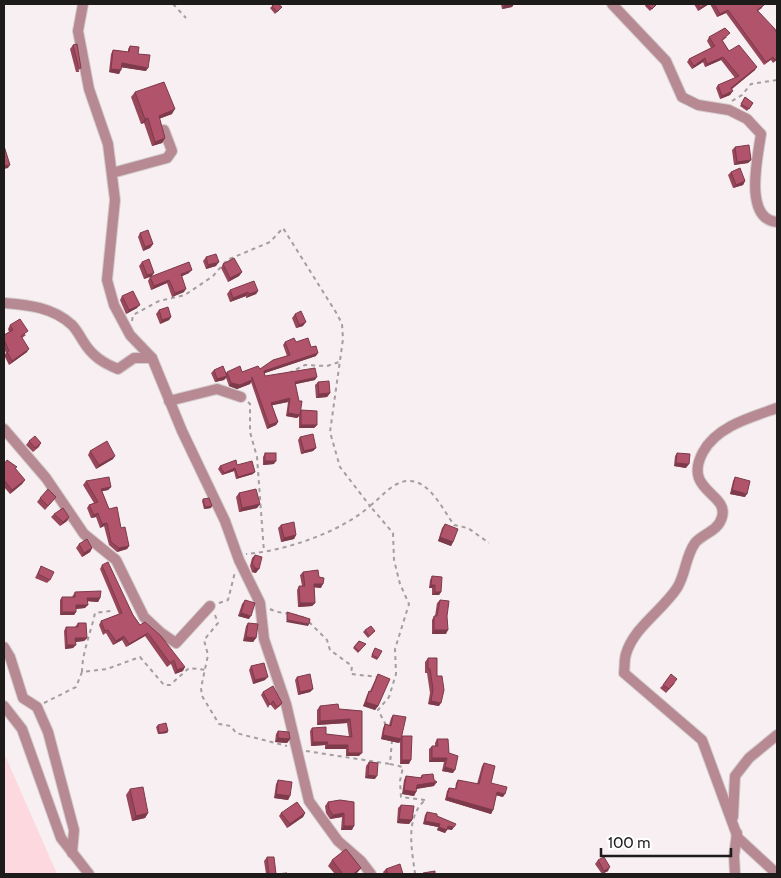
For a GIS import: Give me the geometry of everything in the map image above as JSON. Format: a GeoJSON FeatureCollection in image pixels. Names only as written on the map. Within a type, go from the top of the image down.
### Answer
{"type":"FeatureCollection","features":[{"type":"Feature","properties":{"kind":"street"},"geometry":{"type":"LineString","coordinates":[[83,4],[78,31],[89,89],[108,144],[115,200],[107,280],[114,305],[130,334],[152,358],[168,401],[225,521],[239,560],[260,602],[264,639],[286,704],[310,801],[317,815],[338,841],[361,861],[371,874]]}},
{"type":"Feature","properties":{"kind":"street"},"geometry":{"type":"LineString","coordinates":[[612,4],[666,61],[682,97],[698,105],[724,108],[747,119],[760,134],[754,196],[762,214],[771,222],[777,222]]}},
{"type":"Feature","properties":{"kind":"street"},"geometry":{"type":"LineString","coordinates":[[112,173],[167,158],[172,151],[164,130]]}},
{"type":"Feature","properties":{"kind":"street"},"geometry":{"type":"LineString","coordinates":[[4,303],[38,306],[54,313],[72,326],[89,351],[99,359],[118,369],[134,358],[152,358]]}},
{"type":"Feature","properties":{"kind":"street"},"geometry":{"type":"LineString","coordinates":[[168,401],[217,389],[242,397]]}},
{"type":"Feature","properties":{"kind":"street"},"geometry":{"type":"LineString","coordinates":[[777,408],[727,428],[704,451],[696,470],[698,479],[721,506],[722,517],[713,531],[697,540],[689,552],[677,588],[636,636],[626,654],[624,673],[702,740],[738,838],[777,874]]}},
{"type":"Feature","properties":{"kind":"street"},"geometry":{"type":"LineString","coordinates":[[4,429],[46,478],[84,534],[116,560],[144,617],[160,632],[176,643],[210,606]]}},
{"type":"Feature","properties":{"kind":"street"},"geometry":{"type":"LineString","coordinates":[[4,647],[10,657],[23,698],[37,707],[48,732],[74,830],[72,853]]}},
{"type":"Feature","properties":{"kind":"street"},"geometry":{"type":"LineString","coordinates":[[4,706],[22,729],[61,838],[89,874]]}},
{"type":"Feature","properties":{"kind":"street"},"geometry":{"type":"LineString","coordinates":[[735,874],[734,856],[738,838],[732,813],[735,776],[749,758],[777,735]]}},
{"type":"Feature","properties":{"kind":"path"},"geometry":{"type":"LineString","coordinates":[[173,4],[186,18]]}},
{"type":"Feature","properties":{"kind":"path"},"geometry":{"type":"LineString","coordinates":[[724,108],[742,95],[751,84],[777,80]]}},
{"type":"Feature","properties":{"kind":"path"},"geometry":{"type":"LineString","coordinates":[[130,334],[133,315],[159,301],[185,295],[213,276],[227,260],[270,242],[283,228],[294,243],[342,324],[330,432],[340,467],[393,533],[394,560],[400,584],[409,604],[396,648],[396,674],[389,697],[378,710],[379,715],[391,728]]}},
{"type":"Feature","properties":{"kind":"path"},"geometry":{"type":"LineString","coordinates":[[284,375],[305,365],[327,366],[339,362]]}},
{"type":"Feature","properties":{"kind":"path"},"geometry":{"type":"LineString","coordinates":[[242,397],[250,404],[250,432],[256,457],[264,552]]}},
{"type":"Feature","properties":{"kind":"path"},"geometry":{"type":"LineString","coordinates":[[370,506],[398,483],[416,482],[428,488],[454,525],[468,528],[490,543]]}},
{"type":"Feature","properties":{"kind":"path"},"geometry":{"type":"LineString","coordinates":[[260,602],[277,612],[304,617],[327,640],[330,650],[352,666],[351,674],[375,675],[384,679]]}},
{"type":"Feature","properties":{"kind":"path"},"geometry":{"type":"LineString","coordinates":[[37,707],[76,688],[82,672],[82,659],[88,644],[95,613],[111,611]]}},
{"type":"Feature","properties":{"kind":"path"},"geometry":{"type":"LineString","coordinates":[[82,672],[107,669],[140,656],[164,685],[170,685],[190,668],[206,670]]}},
{"type":"Feature","properties":{"kind":"path"},"geometry":{"type":"LineString","coordinates":[[390,764],[393,736]]}},
{"type":"Feature","properties":{"kind":"path"},"geometry":{"type":"LineString","coordinates":[[296,749],[403,767],[400,781],[401,797],[425,800],[414,814],[411,831],[415,874]]}},
{"type":"Feature","properties":{"kind":"shaded area"},"geometry":{"type":"Polygon","coordinates":[[[4,753],[57,874],[4,874],[4,753]]]}},
{"type":"Feature","properties":{"kind":"building"},"geometry":{"type":"Polygon","coordinates":[[[274,4],[282,7],[277,12],[272,6],[274,4]]]}},
{"type":"Feature","properties":{"kind":"building"},"geometry":{"type":"Polygon","coordinates":[[[646,4],[657,4],[652,9],[646,4]]]}},
{"type":"Feature","properties":{"kind":"building"},"geometry":{"type":"Polygon","coordinates":[[[698,4],[706,4],[700,8],[698,4]]]}},
{"type":"Feature","properties":{"kind":"building"},"geometry":{"type":"Polygon","coordinates":[[[714,4],[763,4],[757,10],[775,29],[777,34],[777,58],[775,60],[773,57],[766,62],[728,10],[720,14],[714,4]]]}},
{"type":"Feature","properties":{"kind":"building"},"geometry":{"type":"Polygon","coordinates":[[[725,28],[730,33],[722,40],[729,51],[739,45],[757,67],[731,88],[733,91],[722,96],[718,85],[739,76],[723,57],[707,64],[705,58],[694,66],[689,59],[715,46],[709,37],[725,28]]]}},
{"type":"Feature","properties":{"kind":"building"},"geometry":{"type":"Polygon","coordinates":[[[77,44],[81,68],[79,69],[73,45],[77,44]]]}},
{"type":"Feature","properties":{"kind":"building"},"geometry":{"type":"Polygon","coordinates":[[[130,46],[139,47],[138,54],[150,55],[148,68],[122,63],[121,70],[111,69],[113,50],[129,52],[130,46]]]}},
{"type":"Feature","properties":{"kind":"building"},"geometry":{"type":"Polygon","coordinates":[[[164,82],[175,109],[159,116],[165,138],[155,142],[148,118],[145,119],[135,92],[164,82]]]}},
{"type":"Feature","properties":{"kind":"building"},"geometry":{"type":"Polygon","coordinates":[[[745,97],[753,103],[749,109],[741,104],[745,97]]]}},
{"type":"Feature","properties":{"kind":"building"},"geometry":{"type":"Polygon","coordinates":[[[749,145],[751,160],[737,162],[735,147],[749,145]]]}},
{"type":"Feature","properties":{"kind":"building"},"geometry":{"type":"Polygon","coordinates":[[[4,146],[10,165],[4,166],[4,146]]]}},
{"type":"Feature","properties":{"kind":"building"},"geometry":{"type":"Polygon","coordinates":[[[740,168],[745,181],[736,185],[731,172],[740,168]]]}},
{"type":"Feature","properties":{"kind":"building"},"geometry":{"type":"Polygon","coordinates":[[[148,230],[153,244],[145,247],[140,233],[148,230]]]}},
{"type":"Feature","properties":{"kind":"building"},"geometry":{"type":"Polygon","coordinates":[[[216,254],[219,262],[208,265],[206,257],[216,254]]]}},
{"type":"Feature","properties":{"kind":"building"},"geometry":{"type":"Polygon","coordinates":[[[234,258],[242,272],[230,278],[223,264],[234,258]]]}},
{"type":"Feature","properties":{"kind":"building"},"geometry":{"type":"Polygon","coordinates":[[[149,259],[154,273],[147,275],[142,262],[149,259]]]}},
{"type":"Feature","properties":{"kind":"building"},"geometry":{"type":"Polygon","coordinates":[[[189,262],[192,270],[181,274],[186,289],[175,293],[169,280],[154,286],[150,277],[189,262]]]}},
{"type":"Feature","properties":{"kind":"building"},"geometry":{"type":"Polygon","coordinates":[[[254,281],[258,291],[249,294],[248,292],[233,298],[230,290],[254,281]]]}},
{"type":"Feature","properties":{"kind":"building"},"geometry":{"type":"Polygon","coordinates":[[[133,291],[140,305],[129,310],[122,296],[133,291]]]}},
{"type":"Feature","properties":{"kind":"building"},"geometry":{"type":"Polygon","coordinates":[[[168,307],[171,317],[162,320],[159,310],[168,307]]]}},
{"type":"Feature","properties":{"kind":"building"},"geometry":{"type":"Polygon","coordinates":[[[301,311],[306,322],[299,325],[295,314],[301,311]]]}},
{"type":"Feature","properties":{"kind":"building"},"geometry":{"type":"Polygon","coordinates":[[[20,319],[28,331],[21,336],[29,349],[12,361],[7,352],[9,351],[4,335],[13,330],[10,325],[20,319]]]}},
{"type":"Feature","properties":{"kind":"building"},"geometry":{"type":"Polygon","coordinates":[[[294,338],[296,342],[308,338],[311,347],[316,346],[318,353],[264,371],[265,376],[315,368],[317,377],[295,382],[299,401],[302,401],[300,415],[288,413],[290,398],[271,403],[278,422],[269,425],[252,377],[252,380],[240,385],[231,383],[227,372],[240,366],[242,372],[258,366],[260,369],[273,360],[290,355],[285,342],[294,338]]]}},
{"type":"Feature","properties":{"kind":"building"},"geometry":{"type":"Polygon","coordinates":[[[223,366],[227,376],[217,379],[214,370],[223,366]]]}},
{"type":"Feature","properties":{"kind":"building"},"geometry":{"type":"Polygon","coordinates":[[[329,381],[330,393],[319,394],[318,382],[329,381]]]}},
{"type":"Feature","properties":{"kind":"building"},"geometry":{"type":"Polygon","coordinates":[[[301,410],[317,411],[317,425],[301,425],[301,410]]]}},
{"type":"Feature","properties":{"kind":"building"},"geometry":{"type":"Polygon","coordinates":[[[313,434],[316,448],[304,451],[300,437],[313,434]]]}},
{"type":"Feature","properties":{"kind":"building"},"geometry":{"type":"Polygon","coordinates":[[[35,436],[41,443],[35,448],[29,441],[35,436]]]}},
{"type":"Feature","properties":{"kind":"building"},"geometry":{"type":"Polygon","coordinates":[[[107,441],[115,456],[99,465],[90,451],[107,441]]]}},
{"type":"Feature","properties":{"kind":"building"},"geometry":{"type":"Polygon","coordinates":[[[265,453],[276,453],[276,461],[265,461],[265,453]]]}},
{"type":"Feature","properties":{"kind":"building"},"geometry":{"type":"Polygon","coordinates":[[[677,453],[690,454],[689,464],[676,463],[677,453]]]}},
{"type":"Feature","properties":{"kind":"building"},"geometry":{"type":"Polygon","coordinates":[[[7,460],[17,467],[15,468],[25,480],[12,490],[4,480],[4,464],[7,460]]]}},
{"type":"Feature","properties":{"kind":"building"},"geometry":{"type":"Polygon","coordinates":[[[236,460],[237,465],[252,461],[255,472],[238,477],[235,468],[224,473],[220,466],[236,460]]]}},
{"type":"Feature","properties":{"kind":"building"},"geometry":{"type":"Polygon","coordinates":[[[109,477],[111,487],[101,489],[109,509],[117,507],[121,528],[125,527],[129,546],[119,548],[111,542],[107,523],[102,524],[98,513],[94,515],[89,505],[98,502],[86,481],[109,477]]]}},
{"type":"Feature","properties":{"kind":"building"},"geometry":{"type":"Polygon","coordinates":[[[735,477],[750,481],[747,494],[732,490],[735,477]]]}},
{"type":"Feature","properties":{"kind":"building"},"geometry":{"type":"Polygon","coordinates":[[[48,489],[56,497],[48,506],[40,498],[48,489]]]}},
{"type":"Feature","properties":{"kind":"building"},"geometry":{"type":"Polygon","coordinates":[[[256,489],[260,504],[242,508],[239,493],[256,489]]]}},
{"type":"Feature","properties":{"kind":"building"},"geometry":{"type":"Polygon","coordinates":[[[209,498],[212,506],[205,507],[203,499],[209,498]]]}},
{"type":"Feature","properties":{"kind":"building"},"geometry":{"type":"Polygon","coordinates":[[[63,508],[69,517],[63,522],[54,514],[63,508]]]}},
{"type":"Feature","properties":{"kind":"building"},"geometry":{"type":"Polygon","coordinates":[[[294,522],[296,535],[284,538],[281,525],[294,522]]]}},
{"type":"Feature","properties":{"kind":"building"},"geometry":{"type":"Polygon","coordinates":[[[445,524],[458,529],[453,542],[440,537],[445,524]]]}},
{"type":"Feature","properties":{"kind":"building"},"geometry":{"type":"Polygon","coordinates":[[[87,539],[92,548],[84,553],[79,544],[87,539]]]}},
{"type":"Feature","properties":{"kind":"building"},"geometry":{"type":"Polygon","coordinates":[[[255,555],[262,557],[259,569],[255,568],[252,563],[255,555]]]}},
{"type":"Feature","properties":{"kind":"building"},"geometry":{"type":"Polygon","coordinates":[[[108,562],[133,615],[140,625],[145,622],[161,636],[185,667],[177,670],[174,660],[170,663],[148,633],[129,644],[124,636],[116,641],[108,630],[105,631],[101,621],[122,613],[102,565],[108,562]]]}},
{"type":"Feature","properties":{"kind":"building"},"geometry":{"type":"Polygon","coordinates":[[[41,566],[54,572],[50,580],[38,574],[41,566]]]}},
{"type":"Feature","properties":{"kind":"building"},"geometry":{"type":"Polygon","coordinates":[[[318,570],[319,577],[324,578],[323,584],[314,584],[315,603],[300,603],[299,586],[305,586],[303,572],[318,570]]]}},
{"type":"Feature","properties":{"kind":"building"},"geometry":{"type":"Polygon","coordinates":[[[432,576],[442,577],[441,592],[435,592],[435,585],[431,585],[432,576]]]}},
{"type":"Feature","properties":{"kind":"building"},"geometry":{"type":"Polygon","coordinates":[[[101,591],[100,598],[87,598],[88,605],[76,605],[76,612],[62,612],[62,597],[75,597],[75,592],[101,591]]]}},
{"type":"Feature","properties":{"kind":"building"},"geometry":{"type":"Polygon","coordinates":[[[245,600],[255,603],[251,616],[241,613],[245,600]]]}},
{"type":"Feature","properties":{"kind":"building"},"geometry":{"type":"Polygon","coordinates":[[[440,600],[449,601],[448,630],[434,630],[434,616],[437,616],[440,600]]]}},
{"type":"Feature","properties":{"kind":"building"},"geometry":{"type":"Polygon","coordinates":[[[287,612],[310,619],[309,624],[287,620],[287,612]]]}},
{"type":"Feature","properties":{"kind":"building"},"geometry":{"type":"Polygon","coordinates":[[[78,623],[86,623],[87,638],[75,638],[76,645],[67,645],[66,627],[78,627],[78,623]]]}},
{"type":"Feature","properties":{"kind":"building"},"geometry":{"type":"Polygon","coordinates":[[[248,623],[258,624],[256,638],[246,637],[248,623]]]}},
{"type":"Feature","properties":{"kind":"building"},"geometry":{"type":"Polygon","coordinates":[[[371,626],[375,631],[369,636],[365,630],[371,626]]]}},
{"type":"Feature","properties":{"kind":"building"},"geometry":{"type":"Polygon","coordinates":[[[359,641],[366,644],[359,651],[354,647],[359,641]]]}},
{"type":"Feature","properties":{"kind":"building"},"geometry":{"type":"Polygon","coordinates":[[[375,648],[382,651],[378,658],[372,655],[375,648]]]}},
{"type":"Feature","properties":{"kind":"building"},"geometry":{"type":"Polygon","coordinates":[[[428,658],[437,658],[437,676],[442,676],[444,690],[441,703],[431,701],[433,689],[430,669],[428,669],[428,658]]]}},
{"type":"Feature","properties":{"kind":"building"},"geometry":{"type":"Polygon","coordinates":[[[264,663],[268,677],[255,680],[251,666],[264,663]]]}},
{"type":"Feature","properties":{"kind":"building"},"geometry":{"type":"Polygon","coordinates":[[[310,674],[313,689],[300,692],[297,677],[310,674]]]}},
{"type":"Feature","properties":{"kind":"building"},"geometry":{"type":"Polygon","coordinates":[[[378,674],[390,679],[378,706],[366,702],[369,691],[371,692],[378,674]]]}},
{"type":"Feature","properties":{"kind":"building"},"geometry":{"type":"Polygon","coordinates":[[[671,674],[677,679],[669,689],[663,685],[671,674]]]}},
{"type":"Feature","properties":{"kind":"building"},"geometry":{"type":"Polygon","coordinates":[[[273,686],[282,703],[277,707],[273,701],[270,705],[263,692],[273,686]]]}},
{"type":"Feature","properties":{"kind":"building"},"geometry":{"type":"Polygon","coordinates":[[[338,704],[339,709],[362,711],[362,753],[348,753],[348,745],[327,745],[328,742],[313,742],[312,728],[326,727],[326,734],[352,737],[350,719],[320,721],[320,706],[338,704]]]}},
{"type":"Feature","properties":{"kind":"building"},"geometry":{"type":"Polygon","coordinates":[[[393,715],[406,717],[401,739],[383,735],[385,724],[391,726],[393,715]]]}},
{"type":"Feature","properties":{"kind":"building"},"geometry":{"type":"Polygon","coordinates":[[[166,723],[168,731],[159,733],[158,725],[166,723]]]}},
{"type":"Feature","properties":{"kind":"building"},"geometry":{"type":"Polygon","coordinates":[[[278,731],[289,732],[290,739],[278,738],[278,731]]]}},
{"type":"Feature","properties":{"kind":"building"},"geometry":{"type":"Polygon","coordinates":[[[402,736],[412,736],[411,760],[402,760],[402,736]]]}},
{"type":"Feature","properties":{"kind":"building"},"geometry":{"type":"Polygon","coordinates":[[[437,739],[448,739],[449,753],[458,756],[455,770],[445,767],[447,758],[432,758],[432,746],[438,746],[437,739]]]}},
{"type":"Feature","properties":{"kind":"building"},"geometry":{"type":"Polygon","coordinates":[[[369,762],[378,763],[377,776],[368,775],[369,762]]]}},
{"type":"Feature","properties":{"kind":"building"},"geometry":{"type":"Polygon","coordinates":[[[484,763],[495,766],[491,783],[507,787],[505,794],[497,792],[493,810],[447,797],[449,788],[456,789],[458,780],[479,784],[484,763]]]}},
{"type":"Feature","properties":{"kind":"building"},"geometry":{"type":"Polygon","coordinates":[[[433,774],[434,780],[437,782],[417,785],[416,792],[404,790],[406,776],[422,778],[422,775],[433,774]]]}},
{"type":"Feature","properties":{"kind":"building"},"geometry":{"type":"Polygon","coordinates":[[[278,780],[292,782],[290,796],[276,794],[278,780]]]}},
{"type":"Feature","properties":{"kind":"building"},"geometry":{"type":"Polygon","coordinates":[[[143,787],[148,813],[136,816],[130,789],[143,787]]]}},
{"type":"Feature","properties":{"kind":"building"},"geometry":{"type":"Polygon","coordinates":[[[340,800],[354,802],[354,826],[344,826],[344,813],[333,815],[329,809],[328,802],[340,800]]]}},
{"type":"Feature","properties":{"kind":"building"},"geometry":{"type":"Polygon","coordinates":[[[297,802],[305,813],[290,824],[281,813],[297,802]]]}},
{"type":"Feature","properties":{"kind":"building"},"geometry":{"type":"Polygon","coordinates":[[[401,805],[414,806],[412,820],[399,819],[401,805]]]}},
{"type":"Feature","properties":{"kind":"building"},"geometry":{"type":"Polygon","coordinates":[[[427,812],[437,814],[437,816],[456,824],[454,827],[448,826],[447,830],[439,827],[440,824],[425,821],[427,812]]]}},
{"type":"Feature","properties":{"kind":"building"},"geometry":{"type":"Polygon","coordinates":[[[346,849],[361,868],[353,874],[343,874],[332,860],[346,849]]]}},
{"type":"Feature","properties":{"kind":"building"},"geometry":{"type":"Polygon","coordinates":[[[267,857],[274,857],[276,874],[269,874],[267,857]]]}},
{"type":"Feature","properties":{"kind":"building"},"geometry":{"type":"Polygon","coordinates":[[[604,857],[610,867],[604,871],[598,860],[604,857]]]}},
{"type":"Feature","properties":{"kind":"building"},"geometry":{"type":"Polygon","coordinates":[[[400,864],[403,874],[388,874],[386,869],[400,864]]]}},
{"type":"Feature","properties":{"kind":"building"},"geometry":{"type":"Polygon","coordinates":[[[435,871],[435,874],[423,874],[423,873],[435,871]]]}}]}
